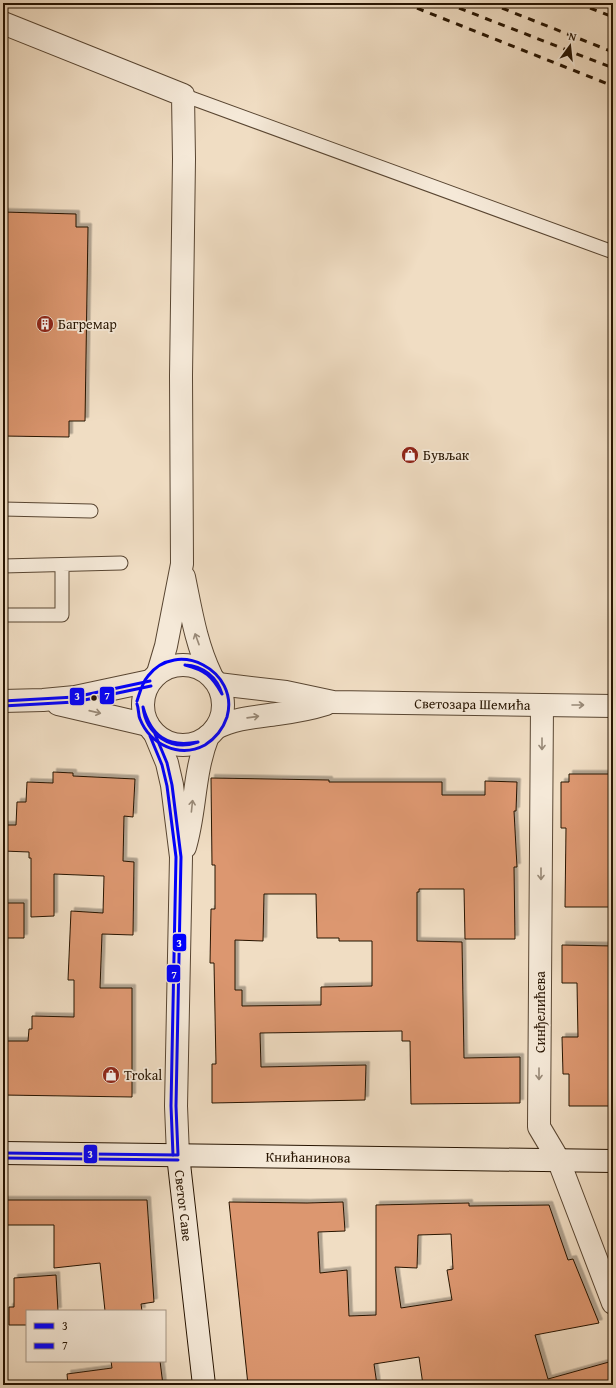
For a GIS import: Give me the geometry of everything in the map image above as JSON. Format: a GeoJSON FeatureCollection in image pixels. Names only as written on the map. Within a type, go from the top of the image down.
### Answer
{"type":"FeatureCollection","features":[{"type":"Feature","properties":{"kind":"street"},"geometry":{"type":"LineString","coordinates":[[3,24],[183,94],[184,159],[181,376],[182,564],[194,631],[214,680],[222,695],[224,706],[221,718],[212,732],[198,742],[187,745],[175,745],[165,741],[152,730],[126,719],[43,700]]}},
{"type":"Feature","properties":{"kind":"street"},"geometry":{"type":"LineString","coordinates":[[152,730],[143,714],[142,703],[144,691],[154,677],[166,646],[182,564]]}},
{"type":"Feature","properties":{"kind":"street"},"geometry":{"type":"LineString","coordinates":[[3,700],[43,700],[75,697],[154,677],[168,667],[179,664],[201,668],[214,680]]}},
{"type":"Feature","properties":{"kind":"street","name":"Светозара Шемића"},"geometry":{"type":"LineString","coordinates":[[214,680],[286,692],[333,702],[613,706]]}},
{"type":"Feature","properties":{"kind":"street","name":"Светозара Шемића"},"geometry":{"type":"LineString","coordinates":[[212,732],[227,722],[277,714],[333,702]]}},
{"type":"Feature","properties":{"kind":"street","name":"Синђелићева"},"geometry":{"type":"LineString","coordinates":[[542,705],[539,1127],[558,1159],[613,1303]]}},
{"type":"Feature","properties":{"kind":"street","name":"Светог Саве"},"geometry":{"type":"LineString","coordinates":[[152,730],[167,763],[172,785],[181,857],[176,1106],[178,1155],[204,1385]]}},
{"type":"Feature","properties":{"kind":"street","name":"Светог Саве"},"geometry":{"type":"LineString","coordinates":[[181,857],[188,835],[198,771],[212,732]]}},
{"type":"Feature","properties":{"kind":"street","name":"Книћанинова"},"geometry":{"type":"LineString","coordinates":[[3,1153],[558,1159],[613,1161]]}},
{"type":"Feature","properties":{"kind":"lane"},"geometry":{"type":"LineString","coordinates":[[183,94],[613,252]]}},
{"type":"Feature","properties":{"kind":"lane"},"geometry":{"type":"LineString","coordinates":[[3,509],[91,512]]}},
{"type":"Feature","properties":{"kind":"lane"},"geometry":{"type":"LineString","coordinates":[[3,566],[121,563]]}},
{"type":"Feature","properties":{"kind":"lane"},"geometry":{"type":"LineString","coordinates":[[3,615],[62,616],[62,565]]}},
{"type":"Feature","properties":{"kind":"building","name":"Багремар"},"geometry":{"type":"Polygon","coordinates":[[[3,212],[76,214],[76,227],[88,227],[85,421],[69,421],[69,437],[3,436],[3,212]]]}},
{"type":"Feature","properties":{"kind":"building"},"geometry":{"type":"Polygon","coordinates":[[[53,772],[73,773],[73,776],[135,779],[133,817],[124,816],[123,861],[134,862],[133,935],[102,934],[100,988],[132,988],[132,1097],[3,1095],[3,1041],[28,1041],[29,1029],[32,1029],[32,1016],[74,1017],[74,980],[68,980],[71,911],[103,913],[104,876],[54,874],[54,916],[31,917],[31,858],[29,858],[29,852],[3,851],[3,825],[16,825],[17,802],[26,802],[27,782],[53,783],[53,772]]]}},
{"type":"Feature","properties":{"kind":"building"},"geometry":{"type":"Polygon","coordinates":[[[569,774],[613,774],[613,907],[565,907],[566,828],[561,828],[561,782],[569,782],[569,774]]]}},
{"type":"Feature","properties":{"kind":"building"},"geometry":{"type":"Polygon","coordinates":[[[211,778],[329,780],[329,782],[442,782],[442,795],[485,795],[485,781],[517,782],[516,811],[514,811],[517,867],[514,867],[515,939],[465,939],[464,889],[419,889],[419,892],[417,892],[417,941],[462,942],[464,1058],[520,1057],[520,1103],[411,1104],[410,1041],[402,1041],[402,1031],[260,1033],[261,1067],[366,1065],[365,1100],[212,1103],[212,1064],[216,1064],[214,963],[210,963],[211,909],[215,909],[215,865],[212,865],[211,778]],[[264,894],[263,941],[235,940],[235,990],[242,990],[242,1006],[321,1005],[321,987],[372,986],[372,941],[339,941],[339,938],[317,938],[316,894],[264,894]]]}},
{"type":"Feature","properties":{"kind":"building"},"geometry":{"type":"Polygon","coordinates":[[[5,903],[24,903],[24,938],[5,938],[5,903]]]}},
{"type":"Feature","properties":{"kind":"building"},"geometry":{"type":"Polygon","coordinates":[[[562,945],[613,946],[613,1106],[569,1106],[569,1074],[563,1074],[562,1037],[578,1037],[577,983],[562,983],[562,945]]]}},
{"type":"Feature","properties":{"kind":"building"},"geometry":{"type":"Polygon","coordinates":[[[3,1200],[147,1200],[154,1302],[141,1304],[142,1310],[105,1310],[100,1263],[54,1268],[54,1225],[3,1225],[3,1200]]]}},
{"type":"Feature","properties":{"kind":"building"},"geometry":{"type":"Polygon","coordinates":[[[229,1202],[343,1202],[345,1231],[318,1232],[320,1273],[347,1270],[349,1316],[376,1315],[376,1205],[469,1203],[469,1206],[549,1205],[568,1260],[573,1259],[599,1323],[535,1335],[548,1379],[609,1362],[613,1374],[613,1385],[423,1385],[419,1357],[374,1364],[377,1385],[299,1385],[298,1381],[248,1385],[229,1202]],[[451,1234],[418,1235],[417,1268],[395,1267],[401,1308],[452,1300],[447,1270],[453,1269],[451,1234]]]}},
{"type":"Feature","properties":{"kind":"building"},"geometry":{"type":"Polygon","coordinates":[[[56,1275],[58,1310],[26,1310],[26,1325],[9,1325],[9,1307],[14,1307],[14,1278],[56,1275]]]}},
{"type":"Feature","properties":{"kind":"building"},"geometry":{"type":"Polygon","coordinates":[[[111,1362],[160,1362],[163,1385],[68,1385],[67,1374],[112,1368],[111,1362]]]}},
{"type":"Feature","properties":{"kind":"railway"},"geometry":{"type":"LineString","coordinates":[[404,3],[613,86]]}},
{"type":"Feature","properties":{"kind":"railway"},"geometry":{"type":"LineString","coordinates":[[446,3],[613,68]]}},
{"type":"Feature","properties":{"kind":"railway"},"geometry":{"type":"LineString","coordinates":[[489,3],[613,52]]}},
{"type":"Feature","properties":{"kind":"railway"},"geometry":{"type":"LineString","coordinates":[[577,3],[613,17]]}},
{"type":"Feature","properties":{"kind":"transit line","name":"7"},"geometry":{"type":"LineString","coordinates":[[137,701],[148,676],[160,665],[174,660],[189,660],[203,665],[215,674],[224,686],[229,700],[227,717],[216,736],[205,745],[195,749],[185,750],[176,750],[166,747],[151,736],[140,719],[137,704]]}},
{"type":"Feature","properties":{"kind":"transit line","name":"3"},"geometry":{"type":"LineString","coordinates":[[185,665],[203,670],[217,682],[222,694]]}},
{"type":"Feature","properties":{"kind":"transit line","name":"3"},"geometry":{"type":"LineString","coordinates":[[185,665],[198,669],[211,678],[222,694]]}},
{"type":"Feature","properties":{"kind":"transit line","name":"3"},"geometry":{"type":"LineString","coordinates":[[3,701],[75,697],[150,681]]}},
{"type":"Feature","properties":{"kind":"transit line","name":"7"},"geometry":{"type":"LineString","coordinates":[[3,706],[75,702],[151,686]]}},
{"type":"Feature","properties":{"kind":"transit line","name":"3"},"geometry":{"type":"LineString","coordinates":[[143,707],[151,726],[162,738],[177,743],[198,742]]}},
{"type":"Feature","properties":{"kind":"transit line","name":"3"},"geometry":{"type":"LineString","coordinates":[[143,707],[145,717],[149,725],[155,733],[162,738],[178,745],[198,742]]}},
{"type":"Feature","properties":{"kind":"transit line","name":"3"},"geometry":{"type":"LineString","coordinates":[[155,734],[167,763],[172,785],[181,857],[176,1106],[178,1155]]}},
{"type":"Feature","properties":{"kind":"transit line","name":"7"},"geometry":{"type":"LineString","coordinates":[[150,736],[162,765],[167,786],[176,857],[171,1106],[173,1155]]}},
{"type":"Feature","properties":{"kind":"transit line","name":"3"},"geometry":{"type":"LineString","coordinates":[[3,1153],[178,1155]]}},
{"type":"Feature","properties":{"kind":"transit line","name":"7"},"geometry":{"type":"LineString","coordinates":[[3,1158],[178,1160]]}},
{"type":"Feature","properties":{"kind":"place","name":"Багремар"},"geometry":{"type":"Point","coordinates":[45,324]}},
{"type":"Feature","properties":{"kind":"place","name":"Бувљак"},"geometry":{"type":"Point","coordinates":[410,455]}},
{"type":"Feature","properties":{"kind":"place","name":"Trokal"},"geometry":{"type":"Point","coordinates":[111,1075]}}]}
